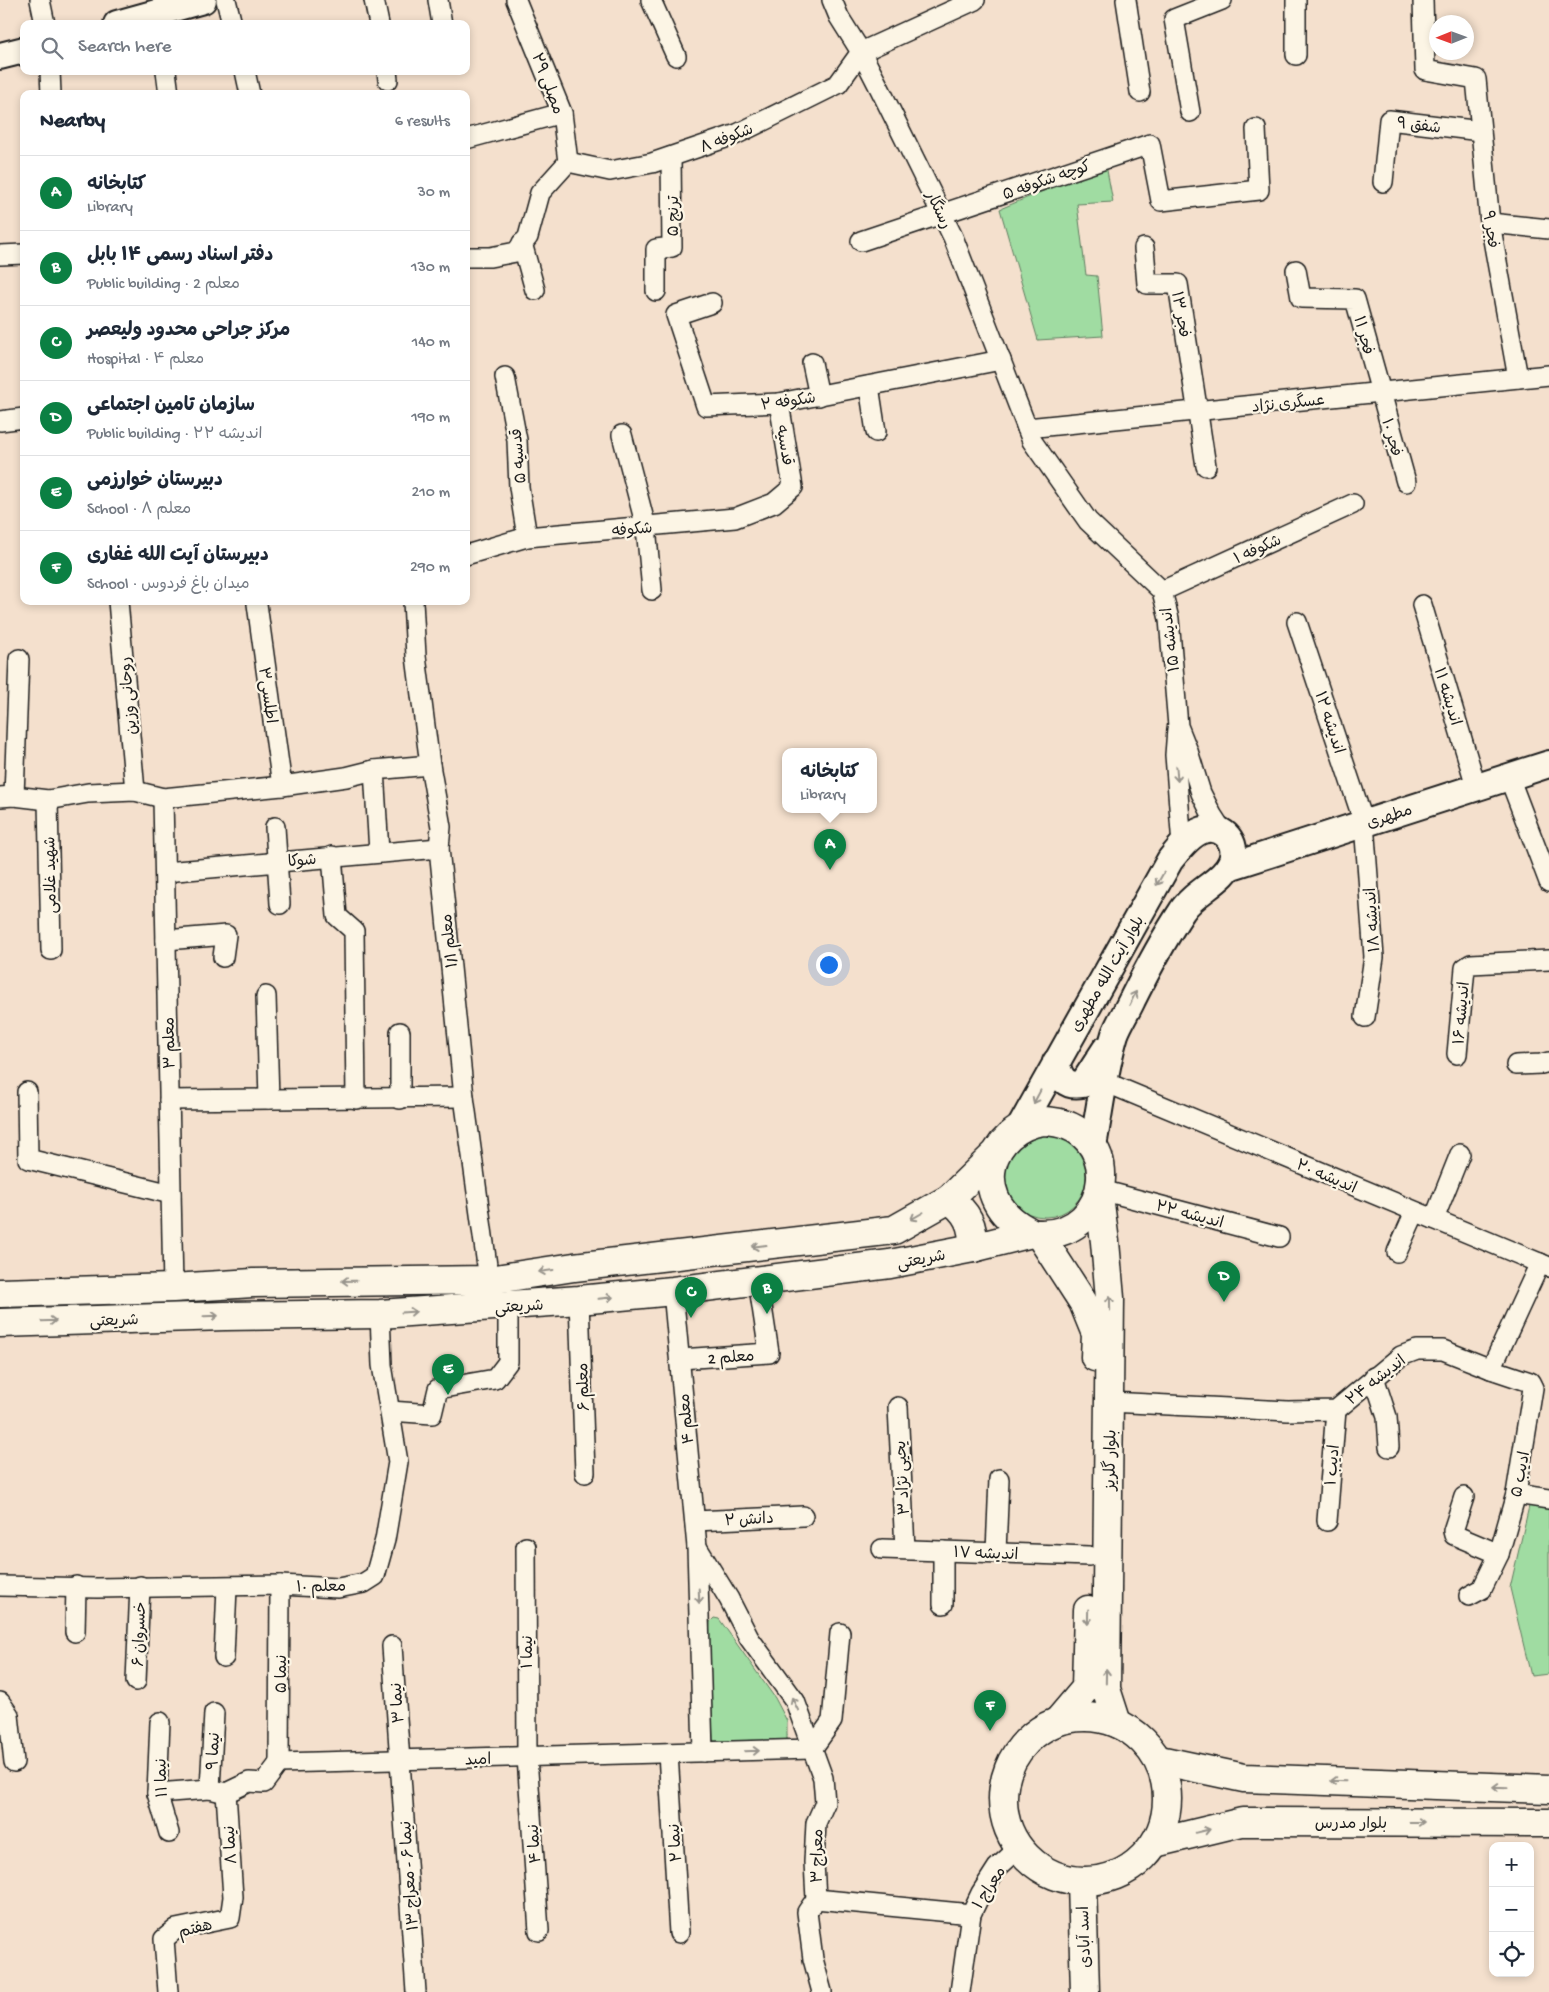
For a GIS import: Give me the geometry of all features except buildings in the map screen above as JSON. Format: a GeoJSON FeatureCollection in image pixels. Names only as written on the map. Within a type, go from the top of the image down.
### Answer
{"type":"FeatureCollection","features":[{"type":"Feature","properties":{"kind":"main road"},"geometry":{"type":"LineString","coordinates":[[129,20],[203,0]]}},
{"type":"Feature","properties":{"kind":"main road"},"geometry":{"type":"LineString","coordinates":[[0,56],[20,51]]}},
{"type":"Feature","properties":{"kind":"main road","name":"مطهری"},"geometry":{"type":"LineString","coordinates":[[1229,867],[1549,764]]}},
{"type":"Feature","properties":{"kind":"main road"},"geometry":{"type":"LineString","coordinates":[[1219,834],[1310,841]]}},
{"type":"Feature","properties":{"kind":"main road"},"geometry":{"type":"LineString","coordinates":[[1219,834],[1233,855],[1229,867]]}},
{"type":"Feature","properties":{"kind":"main road","name":"بلوار آیت الله مطهری"},"geometry":{"type":"LineString","coordinates":[[1021,1126],[1170,860],[1182,845],[1219,834]]}},
{"type":"Feature","properties":{"kind":"main road","name":"بلوار آیت الله مطهری"},"geometry":{"type":"LineString","coordinates":[[1093,1146],[1116,1034],[1151,961],[1183,908],[1229,867]]}},
{"type":"Feature","properties":{"kind":"main road"},"geometry":{"type":"LineString","coordinates":[[1056,1062],[1059,1075],[1065,1082],[1074,1085],[1083,1084],[1116,1034]]}},
{"type":"Feature","properties":{"kind":"main road"},"geometry":{"type":"LineString","coordinates":[[1055,1121],[1077,1130],[1093,1146],[1100,1160],[1102,1174],[1100,1193],[1091,1210],[1069,1228],[1036,1234],[1015,1222],[1004,1212],[995,1199],[991,1184],[991,1168],[996,1153],[1006,1138],[1021,1126],[1032,1122],[1055,1121]]}},
{"type":"Feature","properties":{"kind":"main road","name":"شریعتی"},"geometry":{"type":"LineString","coordinates":[[0,1293],[172,1288],[253,1283],[489,1280],[574,1267],[894,1230],[949,1198],[996,1153]]}},
{"type":"Feature","properties":{"kind":"main road","name":"بلوار گلریز"},"geometry":{"type":"LineString","coordinates":[[1100,1193],[1110,1298],[1106,1689],[1116,1723]]}},
{"type":"Feature","properties":{"kind":"main road"},"geometry":{"type":"LineString","coordinates":[[949,1198],[960,1207],[969,1219],[973,1233],[973,1248]]}},
{"type":"Feature","properties":{"kind":"main road","name":"شریعتی"},"geometry":{"type":"LineString","coordinates":[[0,1323],[253,1315],[380,1314],[579,1300],[673,1291],[890,1264],[1036,1234]]}},
{"type":"Feature","properties":{"kind":"main road","name":"بلوار گلریز"},"geometry":{"type":"LineString","coordinates":[[1036,1234],[1075,1286],[1096,1334],[1086,1688],[1058,1721]]}},
{"type":"Feature","properties":{"kind":"main road"},"geometry":{"type":"LineString","coordinates":[[253,1283],[253,1315]]}},
{"type":"Feature","properties":{"kind":"main road"},"geometry":{"type":"LineString","coordinates":[[1081,1716],[1105,1718],[1116,1723],[1126,1727],[1145,1741],[1158,1760],[1166,1780],[1168,1802],[1164,1823],[1155,1843],[1142,1860],[1124,1873],[1104,1880],[1082,1882],[1060,1878],[1039,1868],[1019,1848],[1010,1834],[1003,1812],[1003,1789],[1009,1767],[1020,1748],[1036,1732],[1058,1721],[1081,1716]]}},
{"type":"Feature","properties":{"kind":"main road"},"geometry":{"type":"LineString","coordinates":[[1158,1760],[1244,1778],[1549,1789]]}},
{"type":"Feature","properties":{"kind":"main road","name":"بلوار مدرس"},"geometry":{"type":"LineString","coordinates":[[1155,1843],[1242,1822],[1549,1823]]}},
{"type":"Feature","properties":{"kind":"main road","name":"اسد آبادی"},"geometry":{"type":"LineString","coordinates":[[1082,1882],[1085,1992]]}},
{"type":"Feature","properties":{"kind":"street"},"geometry":{"type":"LineString","coordinates":[[40,0],[44,20]]}},
{"type":"Feature","properties":{"kind":"street"},"geometry":{"type":"LineString","coordinates":[[226,0],[231,20]]}},
{"type":"Feature","properties":{"kind":"street"},"geometry":{"type":"LineString","coordinates":[[374,0],[378,20]]}},
{"type":"Feature","properties":{"kind":"street"},"geometry":{"type":"LineString","coordinates":[[438,0],[441,20]]}},
{"type":"Feature","properties":{"kind":"street","name":"مصلی ۲۹"},"geometry":{"type":"LineString","coordinates":[[516,0],[562,113],[568,162]]}},
{"type":"Feature","properties":{"kind":"street"},"geometry":{"type":"LineString","coordinates":[[651,0],[676,56]]}},
{"type":"Feature","properties":{"kind":"street","name":"رستگار"},"geometry":{"type":"LineString","coordinates":[[832,0],[839,16],[861,52],[953,236],[1027,428]]}},
{"type":"Feature","properties":{"kind":"street"},"geometry":{"type":"LineString","coordinates":[[861,52],[975,0]]}},
{"type":"Feature","properties":{"kind":"street"},"geometry":{"type":"LineString","coordinates":[[1126,0],[1140,92]]}},
{"type":"Feature","properties":{"kind":"street"},"geometry":{"type":"LineString","coordinates":[[1190,112],[1174,19],[1222,0]]}},
{"type":"Feature","properties":{"kind":"street"},"geometry":{"type":"LineString","coordinates":[[1296,0],[1296,55]]}},
{"type":"Feature","properties":{"kind":"street","name":"فجر ۹"},"geometry":{"type":"LineString","coordinates":[[1423,0],[1425,70],[1476,79],[1490,223],[1518,378]]}},
{"type":"Feature","properties":{"kind":"street","name":"شکوفه ۸"},"geometry":{"type":"LineString","coordinates":[[568,162],[610,172],[652,163],[737,134],[838,84],[861,52]]}},
{"type":"Feature","properties":{"kind":"street"},"geometry":{"type":"LineString","coordinates":[[50,75],[51,90]]}},
{"type":"Feature","properties":{"kind":"street"},"geometry":{"type":"LineString","coordinates":[[167,75],[168,90]]}},
{"type":"Feature","properties":{"kind":"street"},"geometry":{"type":"LineString","coordinates":[[246,75],[249,90]]}},
{"type":"Feature","properties":{"kind":"street"},"geometry":{"type":"LineString","coordinates":[[470,138],[562,113]]}},
{"type":"Feature","properties":{"kind":"street","name":"شفق ۹"},"geometry":{"type":"LineString","coordinates":[[1383,182],[1389,120],[1481,131]]}},
{"type":"Feature","properties":{"kind":"street","name":"کوچه شکوفه ۵"},"geometry":{"type":"LineString","coordinates":[[861,241],[1150,144],[1162,201],[1259,190],[1256,128]]}},
{"type":"Feature","properties":{"kind":"street","name":"ترنج ۵"},"geometry":{"type":"LineString","coordinates":[[656,291],[656,249],[672,247],[671,157]]}},
{"type":"Feature","properties":{"kind":"street"},"geometry":{"type":"LineString","coordinates":[[470,257],[490,257],[516,252],[528,237],[540,193],[568,162]]}},
{"type":"Feature","properties":{"kind":"street"},"geometry":{"type":"LineString","coordinates":[[1490,223],[1549,229]]}},
{"type":"Feature","properties":{"kind":"street"},"geometry":{"type":"LineString","coordinates":[[522,243],[535,290]]}},
{"type":"Feature","properties":{"kind":"street","name":"فجر ۱۳"},"geometry":{"type":"LineString","coordinates":[[1144,248],[1147,284],[1178,284],[1198,411]]}},
{"type":"Feature","properties":{"kind":"street"},"geometry":{"type":"LineString","coordinates":[[0,255],[20,254]]}},
{"type":"Feature","properties":{"kind":"street","name":"فجر ۱۱"},"geometry":{"type":"LineString","coordinates":[[1296,270],[1301,298],[1355,299],[1380,392]]}},
{"type":"Feature","properties":{"kind":"street","name":"شکوفه ۲"},"geometry":{"type":"LineString","coordinates":[[712,303],[676,315],[706,406],[779,404],[1001,360]]}},
{"type":"Feature","properties":{"kind":"street"},"geometry":{"type":"LineString","coordinates":[[812,363],[819,396]]}},
{"type":"Feature","properties":{"kind":"street","name":"عسگری نژاد"},"geometry":{"type":"LineString","coordinates":[[1027,428],[1549,375]]}},
{"type":"Feature","properties":{"kind":"street","name":"قدسیه ۵"},"geometry":{"type":"LineString","coordinates":[[504,377],[517,440],[520,487],[527,537]]}},
{"type":"Feature","properties":{"kind":"street"},"geometry":{"type":"LineString","coordinates":[[869,386],[876,432]]}},
{"type":"Feature","properties":{"kind":"street","name":"فجر ۱۰"},"geometry":{"type":"LineString","coordinates":[[1380,392],[1406,482]]}},
{"type":"Feature","properties":{"kind":"street","name":"قدسیه"},"geometry":{"type":"LineString","coordinates":[[779,404],[793,487]]}},
{"type":"Feature","properties":{"kind":"street"},"geometry":{"type":"LineString","coordinates":[[1198,411],[1206,466]]}},
{"type":"Feature","properties":{"kind":"street"},"geometry":{"type":"LineString","coordinates":[[0,421],[20,418]]}},
{"type":"Feature","properties":{"kind":"street","name":"اندیشه ۱۵"},"geometry":{"type":"LineString","coordinates":[[1027,428],[1032,441],[1088,522],[1162,591],[1169,619],[1178,726],[1188,750],[1201,793],[1219,834]]}},
{"type":"Feature","properties":{"kind":"street"},"geometry":{"type":"LineString","coordinates":[[622,435],[646,527],[652,590]]}},
{"type":"Feature","properties":{"kind":"street","name":"شکوفه"},"geometry":{"type":"LineString","coordinates":[[470,554],[527,537],[736,518],[774,503],[793,487]]}},
{"type":"Feature","properties":{"kind":"street","name":"شکوفه ۱"},"geometry":{"type":"LineString","coordinates":[[1162,591],[1353,504]]}},
{"type":"Feature","properties":{"kind":"street","name":"روحانی وزین"},"geometry":{"type":"LineString","coordinates":[[118,605],[135,791]]}},
{"type":"Feature","properties":{"kind":"street","name":"اطلسی۳"},"geometry":{"type":"LineString","coordinates":[[256,605],[282,786]]}},
{"type":"Feature","properties":{"kind":"street","name":"معلم ۱/۱"},"geometry":{"type":"LineString","coordinates":[[413,605],[416,656],[430,765],[441,827],[439,848],[464,1097],[489,1280]]}},
{"type":"Feature","properties":{"kind":"street","name":"اندیشه ۱۱"},"geometry":{"type":"LineString","coordinates":[[1422,605],[1476,786]]}},
{"type":"Feature","properties":{"kind":"street","name":"اندیشه ١٣"},"geometry":{"type":"LineString","coordinates":[[1297,622],[1364,823]]}},
{"type":"Feature","properties":{"kind":"street"},"geometry":{"type":"LineString","coordinates":[[19,659],[7,796],[48,800],[88,793],[135,791],[163,798],[282,786],[346,777],[374,770],[430,765]]}},
{"type":"Feature","properties":{"kind":"street"},"geometry":{"type":"LineString","coordinates":[[1178,726],[1175,755],[1182,845]]}},
{"type":"Feature","properties":{"kind":"street"},"geometry":{"type":"LineString","coordinates":[[374,770],[379,852]]}},
{"type":"Feature","properties":{"kind":"street"},"geometry":{"type":"LineString","coordinates":[[1509,777],[1549,882]]}},
{"type":"Feature","properties":{"kind":"street","name":"معلم ۳"},"geometry":{"type":"LineString","coordinates":[[163,798],[172,1288]]}},
{"type":"Feature","properties":{"kind":"street","name":"شهید غلامی"},"geometry":{"type":"LineString","coordinates":[[48,800],[51,950]]}},
{"type":"Feature","properties":{"kind":"street","name":"اندیشه ۱۸"},"geometry":{"type":"LineString","coordinates":[[1364,823],[1374,957],[1365,1018]]}},
{"type":"Feature","properties":{"kind":"street"},"geometry":{"type":"LineString","coordinates":[[275,827],[280,904]]}},
{"type":"Feature","properties":{"kind":"street","name":"شوکا"},"geometry":{"type":"LineString","coordinates":[[165,872],[439,848]]}},
{"type":"Feature","properties":{"kind":"street"},"geometry":{"type":"LineString","coordinates":[[332,856],[337,916],[354,931],[356,1099]]}},
{"type":"Feature","properties":{"kind":"street"},"geometry":{"type":"LineString","coordinates":[[166,940],[226,935],[224,957]]}},
{"type":"Feature","properties":{"kind":"street","name":"اندیشه ۱۶"},"geometry":{"type":"LineString","coordinates":[[1457,1054],[1465,968],[1471,964],[1549,960]]}},
{"type":"Feature","properties":{"kind":"street"},"geometry":{"type":"LineString","coordinates":[[266,996],[269,1099]]}},
{"type":"Feature","properties":{"kind":"street"},"geometry":{"type":"LineString","coordinates":[[400,1032],[400,1099]]}},
{"type":"Feature","properties":{"kind":"street"},"geometry":{"type":"LineString","coordinates":[[1516,1065],[1549,1062]]}},
{"type":"Feature","properties":{"kind":"street","name":"اندیشه ۲۰"},"geometry":{"type":"LineString","coordinates":[[1105,1082],[1544,1265]]}},
{"type":"Feature","properties":{"kind":"street"},"geometry":{"type":"LineString","coordinates":[[27,1092],[28,1159],[171,1194]]}},
{"type":"Feature","properties":{"kind":"street"},"geometry":{"type":"LineString","coordinates":[[169,1100],[464,1097]]}},
{"type":"Feature","properties":{"kind":"street"},"geometry":{"type":"LineString","coordinates":[[1434,1219],[1460,1154]]}},
{"type":"Feature","properties":{"kind":"street","name":"اندیشه ۲۲"},"geometry":{"type":"LineString","coordinates":[[1100,1193],[1280,1237]]}},
{"type":"Feature","properties":{"kind":"street"},"geometry":{"type":"LineString","coordinates":[[1396,1252],[1415,1212]]}},
{"type":"Feature","properties":{"kind":"street"},"geometry":{"type":"LineString","coordinates":[[1491,1369],[1544,1265]]}},
{"type":"Feature","properties":{"kind":"street","name":"معلم 2"},"geometry":{"type":"LineString","coordinates":[[680,1359],[769,1353],[758,1280]]}},
{"type":"Feature","properties":{"kind":"street","name":"معلم ۴"},"geometry":{"type":"LineString","coordinates":[[673,1291],[697,1548],[703,1752]]}},
{"type":"Feature","properties":{"kind":"street","name":"معلم ۶"},"geometry":{"type":"LineString","coordinates":[[579,1300],[585,1473]]}},
{"type":"Feature","properties":{"kind":"street"},"geometry":{"type":"LineString","coordinates":[[390,1411],[432,1414],[438,1389],[496,1379],[508,1362],[508,1306]]}},
{"type":"Feature","properties":{"kind":"street","name":"معلم ۱۰"},"geometry":{"type":"LineString","coordinates":[[0,1586],[76,1586],[98,1588],[280,1585],[338,1588],[364,1583],[375,1576],[385,1540],[398,1462],[382,1366],[380,1314]]}},
{"type":"Feature","properties":{"kind":"street","name":"اندیشه ۲۴"},"geometry":{"type":"LineString","coordinates":[[1110,1402],[1288,1411],[1336,1410],[1401,1356],[1417,1350],[1443,1350],[1491,1369]]}},
{"type":"Feature","properties":{"kind":"street","name":"ادیب ۵"},"geometry":{"type":"LineString","coordinates":[[1469,1596],[1482,1589],[1499,1554],[1516,1494],[1534,1388],[1530,1382],[1491,1369]]}},
{"type":"Feature","properties":{"kind":"street"},"geometry":{"type":"LineString","coordinates":[[1374,1377],[1387,1417],[1389,1447]]}},
{"type":"Feature","properties":{"kind":"street","name":"یحیی نژاد ۳"},"geometry":{"type":"LineString","coordinates":[[898,1407],[905,1549]]}},
{"type":"Feature","properties":{"kind":"street","name":"ادیب ۱"},"geometry":{"type":"LineString","coordinates":[[1327,1521],[1336,1410]]}},
{"type":"Feature","properties":{"kind":"street"},"geometry":{"type":"LineString","coordinates":[[996,1552],[999,1479]]}},
{"type":"Feature","properties":{"kind":"street"},"geometry":{"type":"LineString","coordinates":[[1516,1494],[1549,1499]]}},
{"type":"Feature","properties":{"kind":"street"},"geometry":{"type":"LineString","coordinates":[[1464,1497],[1453,1531],[1454,1535],[1499,1554]]}},
{"type":"Feature","properties":{"kind":"street","name":"دانش ۲"},"geometry":{"type":"LineString","coordinates":[[695,1521],[803,1516]]}},
{"type":"Feature","properties":{"kind":"street","name":"نیما ۱"},"geometry":{"type":"LineString","coordinates":[[526,1547],[527,1757]]}},
{"type":"Feature","properties":{"kind":"street","name":"معراج ۳"},"geometry":{"type":"LineString","coordinates":[[697,1548],[729,1599],[749,1638],[795,1701],[823,1778],[825,1803],[816,1823],[814,1862],[816,1899],[807,1912],[813,1959],[822,1992]]}},
{"type":"Feature","properties":{"kind":"street","name":"اندیشه ۱۷"},"geometry":{"type":"LineString","coordinates":[[882,1549],[1090,1556]]}},
{"type":"Feature","properties":{"kind":"street"},"geometry":{"type":"LineString","coordinates":[[943,1551],[943,1604]]}},
{"type":"Feature","properties":{"kind":"street","name":"نیما ۵"},"geometry":{"type":"LineString","coordinates":[[280,1585],[280,1763]]}},
{"type":"Feature","properties":{"kind":"street"},"geometry":{"type":"LineString","coordinates":[[75,1632],[76,1586]]}},
{"type":"Feature","properties":{"kind":"street","name":"خسروان ۶"},"geometry":{"type":"LineString","coordinates":[[136,1681],[140,1586]]}},
{"type":"Feature","properties":{"kind":"street"},"geometry":{"type":"LineString","coordinates":[[224,1657],[227,1587]]}},
{"type":"Feature","properties":{"kind":"street"},"geometry":{"type":"LineString","coordinates":[[812,1749],[832,1721],[840,1633]]}},
{"type":"Feature","properties":{"kind":"street","name":"نیما ۳"},"geometry":{"type":"LineString","coordinates":[[392,1646],[400,1760]]}},
{"type":"Feature","properties":{"kind":"street"},"geometry":{"type":"LineString","coordinates":[[0,1702],[9,1715],[14,1762]]}},
{"type":"Feature","properties":{"kind":"street","name":"نیما ۹"},"geometry":{"type":"LineString","coordinates":[[214,1713],[218,1791]]}},
{"type":"Feature","properties":{"kind":"street","name":"نیما ۱۱"},"geometry":{"type":"LineString","coordinates":[[160,1722],[157,1793],[169,1833]]}},
{"type":"Feature","properties":{"kind":"street","name":"امید"},"geometry":{"type":"LineString","coordinates":[[280,1763],[812,1749]]}},
{"type":"Feature","properties":{"kind":"street","name":"نیما ۲"},"geometry":{"type":"LineString","coordinates":[[668,1753],[679,1933]]}},
{"type":"Feature","properties":{"kind":"street","name":"نیما ۴"},"geometry":{"type":"LineString","coordinates":[[527,1757],[539,1931]]}},
{"type":"Feature","properties":{"kind":"street","name":"نیما ۶ - معراج ۱۳"},"geometry":{"type":"LineString","coordinates":[[400,1760],[416,1992]]}},
{"type":"Feature","properties":{"kind":"street"},"geometry":{"type":"LineString","coordinates":[[157,1793],[218,1791],[249,1782],[264,1783],[280,1763]]}},
{"type":"Feature","properties":{"kind":"street","name":"نیما ۸"},"geometry":{"type":"LineString","coordinates":[[218,1791],[233,1897]]}},
{"type":"Feature","properties":{"kind":"street","name":"معراج ۱"},"geometry":{"type":"LineString","coordinates":[[960,1992],[971,1914],[981,1893],[997,1868],[1019,1848]]}},
{"type":"Feature","properties":{"kind":"street","name":"هفتم"},"geometry":{"type":"LineString","coordinates":[[168,1992],[164,1938],[176,1929],[230,1918],[233,1897]]}},
{"type":"Feature","properties":{"kind":"street"},"geometry":{"type":"LineString","coordinates":[[816,1899],[971,1914]]}},
{"type":"Feature","properties":{"kind":"green space"},"geometry":{"type":"Polygon","coordinates":[[[1106,165],[1113,202],[1077,204],[1086,275],[1097,276],[1103,336],[1038,340],[1000,209],[1106,165]]]}},
{"type":"Feature","properties":{"kind":"green space"},"geometry":{"type":"Polygon","coordinates":[[[1045,1135],[1061,1138],[1074,1147],[1083,1160],[1086,1176],[1083,1192],[1074,1205],[1061,1214],[1045,1217],[1029,1214],[1016,1205],[1007,1192],[1004,1176],[1007,1160],[1016,1147],[1029,1138],[1045,1135]]]}},
{"type":"Feature","properties":{"kind":"green space"},"geometry":{"type":"Polygon","coordinates":[[[1530,1502],[1549,1506],[1549,1674],[1531,1676],[1510,1588],[1530,1502]]]}},
{"type":"Feature","properties":{"kind":"green space"},"geometry":{"type":"Polygon","coordinates":[[[714,1618],[719,1619],[775,1698],[787,1721],[787,1739],[779,1743],[713,1741],[709,1636],[710,1622],[714,1618]]]}},
{"type":"Feature","properties":{"kind":"place","name":"کتابخانه"},"geometry":{"type":"Point","coordinates":[830,870]}},
{"type":"Feature","properties":{"kind":"place","name":"سازمان تامین اجتماعی"},"geometry":{"type":"Point","coordinates":[1224,1302]}},
{"type":"Feature","properties":{"kind":"place","name":"دفتر اسناد رسمی ۱۴ بابل"},"geometry":{"type":"Point","coordinates":[767,1314]}},
{"type":"Feature","properties":{"kind":"place","name":"مرکز جراحی محدود ولیعصر"},"geometry":{"type":"Point","coordinates":[691,1318]}},
{"type":"Feature","properties":{"kind":"place","name":"دبیرستان خوارزمی"},"geometry":{"type":"Point","coordinates":[448,1395]}},
{"type":"Feature","properties":{"kind":"place","name":"دبیرستان آیت الله غفاری"},"geometry":{"type":"Point","coordinates":[990,1731]}}]}
